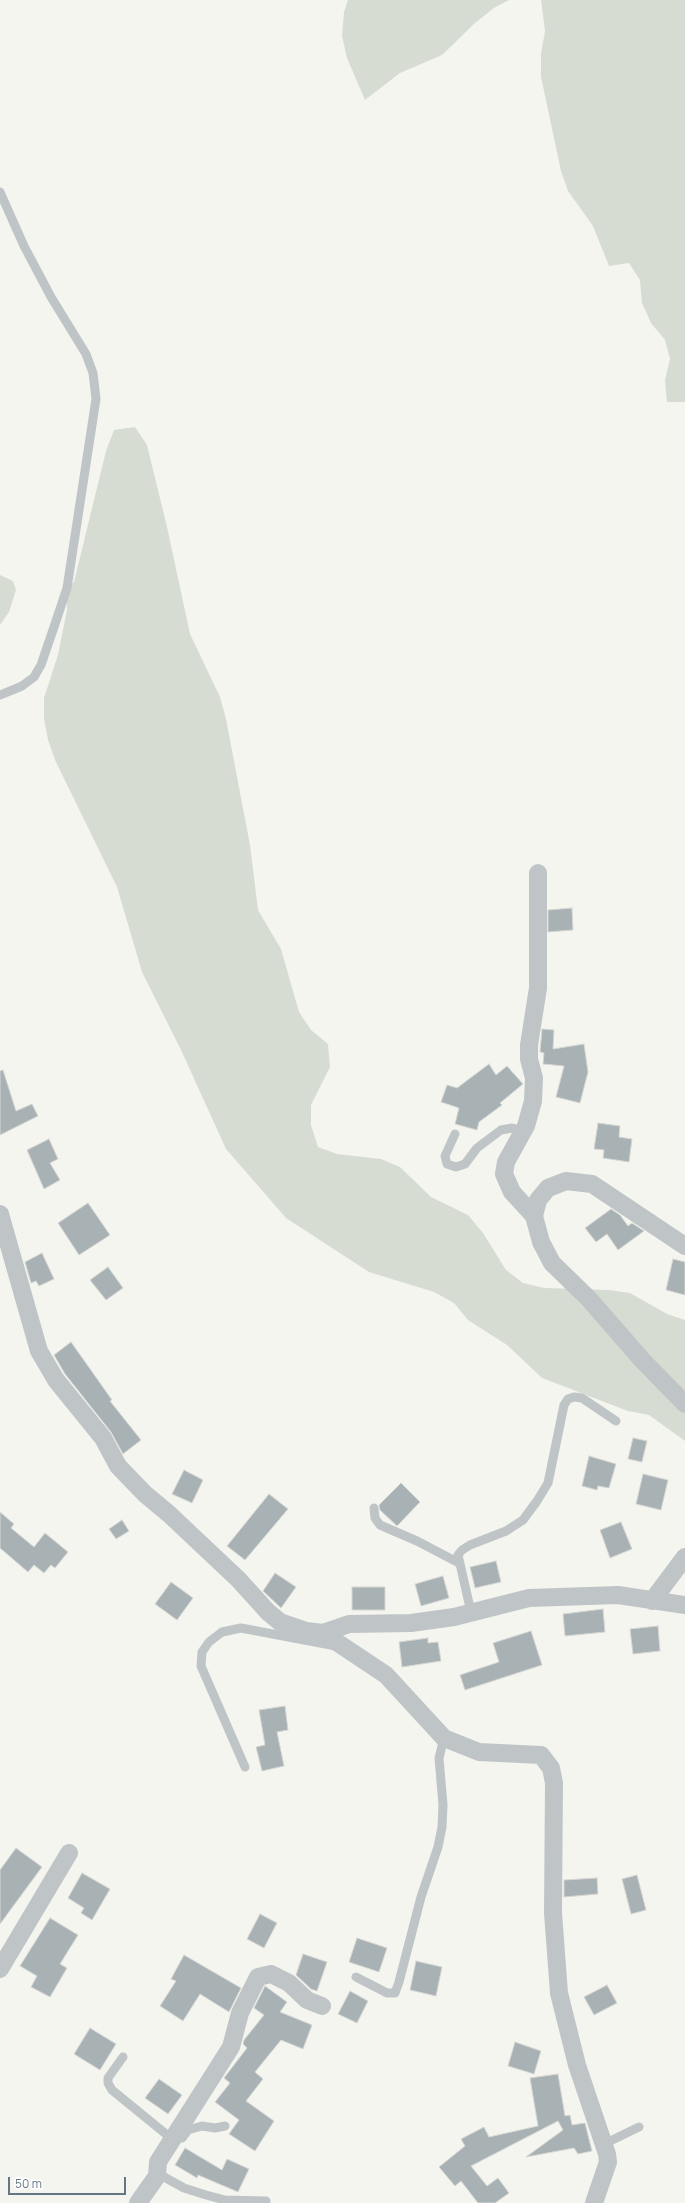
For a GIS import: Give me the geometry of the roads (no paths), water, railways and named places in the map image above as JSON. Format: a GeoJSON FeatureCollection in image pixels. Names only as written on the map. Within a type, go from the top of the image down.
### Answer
{"type":"FeatureCollection","features":[{"type":"Feature","properties":{"kind":"street"},"geometry":{"type":"LineString","coordinates":[[538,873],[538,988],[529,1045],[534,1089],[533,1101],[522,1136],[506,1162],[504,1174],[512,1192],[534,1216],[541,1242],[552,1263],[589,1299],[644,1361],[685,1404]]}},
{"type":"Feature","properties":{"kind":"street"},"geometry":{"type":"LineString","coordinates":[[534,1216],[538,1200],[548,1188],[566,1181],[592,1184],[685,1246]]}},
{"type":"Feature","properties":{"kind":"street"},"geometry":{"type":"LineString","coordinates":[[0,1214],[39,1351],[56,1380],[103,1438],[118,1466],[145,1494],[169,1514],[238,1579],[268,1612],[280,1622],[306,1631],[323,1632],[349,1624],[412,1623],[471,1612],[528,1598],[618,1595],[685,1605]]}},
{"type":"Feature","properties":{"kind":"street"},"geometry":{"type":"LineString","coordinates":[[652,1601],[685,1557]]}},
{"type":"Feature","properties":{"kind":"street"},"geometry":{"type":"LineString","coordinates":[[323,1632],[386,1675],[444,1738],[479,1752],[542,1755],[551,1768],[554,1782],[553,1913],[559,1993],[576,2065],[604,2144],[608,2162],[594,2203]]}},
{"type":"Feature","properties":{"kind":"street"},"geometry":{"type":"LineString","coordinates":[[0,1969],[69,1853]]}},
{"type":"Feature","properties":{"kind":"street"},"geometry":{"type":"LineString","coordinates":[[138,2203],[157,2176],[158,2162],[231,2047],[240,2013],[258,1977],[270,1974],[289,1983],[307,2000],[322,2006]]}},
{"type":"Feature","properties":{"kind":"lane"},"geometry":{"type":"LineString","coordinates":[[0,192],[24,246],[51,297],[86,354],[93,373],[96,399],[66,588],[56,621],[41,665],[34,678],[22,686],[0,695]]}},
{"type":"Feature","properties":{"kind":"lane"},"geometry":{"type":"LineString","coordinates":[[455,1134],[445,1156],[447,1164],[456,1167],[466,1164],[477,1148],[501,1130],[512,1128],[519,1130],[522,1136]]}},
{"type":"Feature","properties":{"kind":"lane"},"geometry":{"type":"LineString","coordinates":[[471,1612],[458,1555],[462,1550],[506,1531],[523,1520],[537,1502],[548,1483],[564,1405],[568,1399],[574,1397],[582,1398],[616,1421]]}},
{"type":"Feature","properties":{"kind":"lane"},"geometry":{"type":"LineString","coordinates":[[374,1508],[375,1518],[380,1525],[417,1541],[459,1563]]}},
{"type":"Feature","properties":{"kind":"lane"},"geometry":{"type":"LineString","coordinates":[[245,1767],[201,1666],[202,1652],[209,1642],[222,1632],[241,1628],[345,1647]]}},
{"type":"Feature","properties":{"kind":"lane"},"geometry":{"type":"LineString","coordinates":[[356,1977],[387,1994],[395,1993],[397,1988],[442,1827],[443,1805],[439,1758],[444,1738]]}},
{"type":"Feature","properties":{"kind":"lane"},"geometry":{"type":"LineString","coordinates":[[124,2057],[108,2078],[108,2083],[112,2090],[172,2139]]}},
{"type":"Feature","properties":{"kind":"lane"},"geometry":{"type":"LineString","coordinates":[[225,2126],[215,2128],[202,2126],[188,2130],[157,2173],[184,2188],[225,2200],[266,2201]]}},
{"type":"Feature","properties":{"kind":"lane"},"geometry":{"type":"LineString","coordinates":[[604,2144],[639,2127]]}}]}
